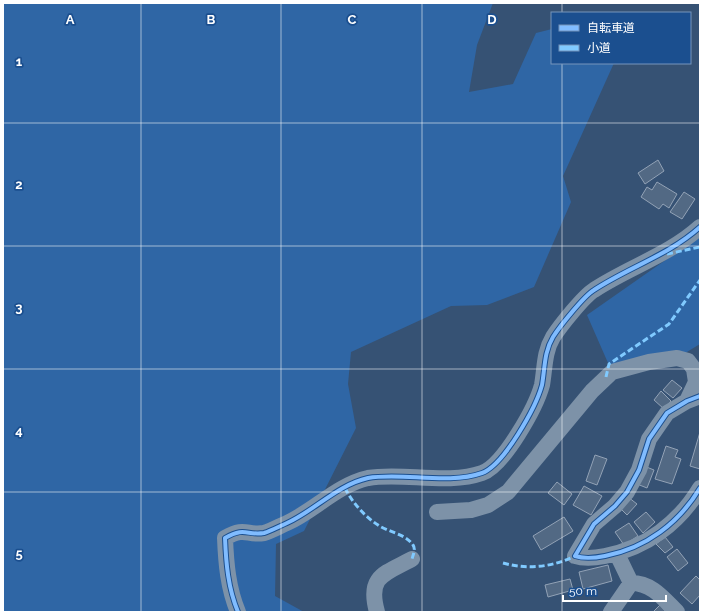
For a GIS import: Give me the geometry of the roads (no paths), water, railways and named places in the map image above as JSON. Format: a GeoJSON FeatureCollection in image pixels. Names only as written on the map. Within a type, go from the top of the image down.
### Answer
{"type":"FeatureCollection","features":[{"type":"Feature","properties":{"kind":"street"},"geometry":{"type":"LineString","coordinates":[[237,608],[226,563],[225,538],[238,531],[264,533],[289,522],[352,483],[367,479],[457,477],[483,473],[497,461],[512,443],[531,412],[541,385],[548,351],[553,337],[592,291],[663,254],[686,240],[700,227]]}},
{"type":"Feature","properties":{"kind":"street"},"geometry":{"type":"LineString","coordinates":[[437,512],[471,510],[488,505],[508,492],[592,391],[612,372],[648,362],[677,358],[688,361],[694,369],[696,382],[694,398],[667,413],[649,439],[639,470],[627,492],[615,506],[594,524],[575,556],[582,558],[617,554],[647,542],[668,526],[690,502],[700,488]]}},
{"type":"Feature","properties":{"kind":"street"},"geometry":{"type":"LineString","coordinates":[[617,554],[631,583]]}},
{"type":"Feature","properties":{"kind":"street"},"geometry":{"type":"LineString","coordinates":[[377,612],[373,599],[374,586],[380,577],[412,559]]}},
{"type":"Feature","properties":{"kind":"street"},"geometry":{"type":"LineString","coordinates":[[611,612],[631,583]]}},
{"type":"Feature","properties":{"kind":"street"},"geometry":{"type":"LineString","coordinates":[[631,583],[641,583],[656,591],[676,612]]}}]}
